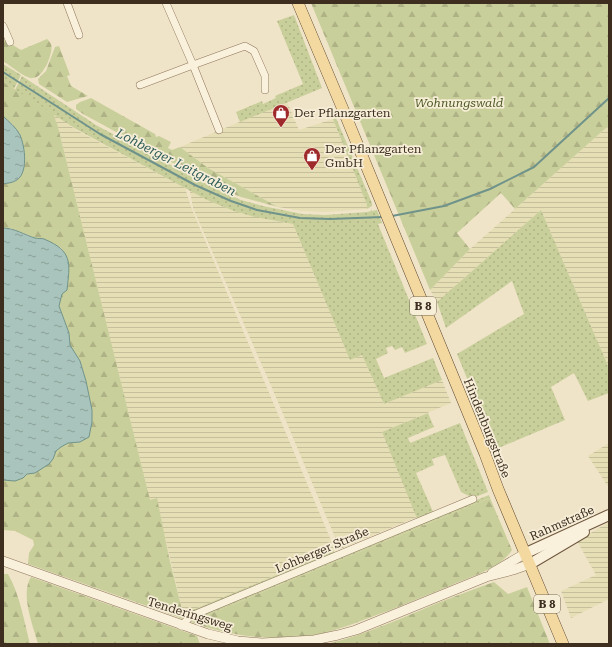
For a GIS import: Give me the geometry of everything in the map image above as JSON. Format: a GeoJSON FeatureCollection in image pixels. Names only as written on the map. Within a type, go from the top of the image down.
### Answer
{"type":"FeatureCollection","features":[{"type":"Feature","properties":{"kind":"main road","name":"Hindenburgstraße"},"geometry":{"type":"LineString","coordinates":[[298,3],[563,644]]}},
{"type":"Feature","properties":{"kind":"main road","name":"Rahmstraße"},"geometry":{"type":"LineString","coordinates":[[528,558],[572,540],[609,516]]}},
{"type":"Feature","properties":{"kind":"street"},"geometry":{"type":"LineString","coordinates":[[67,3],[80,35]]}},
{"type":"Feature","properties":{"kind":"street"},"geometry":{"type":"LineString","coordinates":[[166,3],[219,130]]}},
{"type":"Feature","properties":{"kind":"street"},"geometry":{"type":"LineString","coordinates":[[3,26],[10,42]]}},
{"type":"Feature","properties":{"kind":"street"},"geometry":{"type":"LineString","coordinates":[[140,85],[245,46],[254,51],[265,76],[265,90]]}},
{"type":"Feature","properties":{"kind":"street","name":"Lohberger Straße"},"geometry":{"type":"LineString","coordinates":[[181,626],[191,616],[473,499]]}},
{"type":"Feature","properties":{"kind":"street","name":"Tenderingsweg"},"geometry":{"type":"LineString","coordinates":[[3,562],[181,626],[238,641],[262,643],[314,640],[356,630],[486,577],[513,570],[528,558]]}},
{"type":"Feature","properties":{"kind":"shaded area"},"geometry":{"type":"Polygon","coordinates":[[[287,102],[299,130],[333,119],[367,205],[367,209],[325,212],[302,211],[278,207],[208,168],[180,147],[287,102]]]}},
{"type":"Feature","properties":{"kind":"shaded area"},"geometry":{"type":"Polygon","coordinates":[[[54,114],[76,130],[185,188],[191,207],[330,538],[334,551],[183,614],[156,498],[150,501],[54,114]]]}},
{"type":"Feature","properties":{"kind":"shaded area"},"geometry":{"type":"Polygon","coordinates":[[[607,127],[609,129],[609,368],[541,210],[437,302],[430,290],[470,249],[607,127]]]}},
{"type":"Feature","properties":{"kind":"shaded area"},"geometry":{"type":"Polygon","coordinates":[[[190,191],[234,211],[293,224],[350,360],[362,355],[384,404],[442,380],[451,403],[382,432],[417,517],[340,549],[272,388],[193,208],[190,191]]]}},
{"type":"Feature","properties":{"kind":"shaded area"},"geometry":{"type":"Polygon","coordinates":[[[609,443],[609,488],[588,456],[609,443]]]}},
{"type":"Feature","properties":{"kind":"shaded area"},"geometry":{"type":"Polygon","coordinates":[[[609,522],[609,599],[571,618],[561,591],[596,575],[577,541],[609,522]]]}},
{"type":"Feature","properties":{"kind":"green space","name":"Wohnungswald"},"geometry":{"type":"Polygon","coordinates":[[[311,3],[609,3],[609,129],[607,127],[515,209],[501,193],[457,233],[470,249],[430,290],[311,3]]]}},
{"type":"Feature","properties":{"kind":"green space"},"geometry":{"type":"Polygon","coordinates":[[[294,15],[322,88],[240,122],[236,112],[262,101],[263,104],[276,98],[275,96],[303,84],[277,21],[294,15]]]}},
{"type":"Feature","properties":{"kind":"green space"},"geometry":{"type":"Polygon","coordinates":[[[3,39],[21,50],[47,39],[51,44],[51,53],[44,70],[37,77],[30,78],[3,61],[3,39]]]}},
{"type":"Feature","properties":{"kind":"green space"},"geometry":{"type":"Polygon","coordinates":[[[59,46],[70,75],[67,76],[71,86],[88,96],[67,102],[39,84],[38,79],[46,71],[55,47],[59,46]]]}},
{"type":"Feature","properties":{"kind":"green space"},"geometry":{"type":"Polygon","coordinates":[[[3,64],[21,75],[14,89],[3,82],[3,64]]]}},
{"type":"Feature","properties":{"kind":"green space"},"geometry":{"type":"Polygon","coordinates":[[[22,76],[96,125],[216,189],[241,200],[302,214],[325,215],[367,212],[371,211],[372,209],[372,211],[377,210],[382,223],[378,224],[427,344],[405,353],[402,347],[395,350],[392,346],[386,348],[388,353],[376,359],[384,378],[433,358],[442,380],[384,404],[362,355],[350,360],[293,224],[255,217],[234,211],[207,200],[76,129],[15,90],[22,76]]]}},
{"type":"Feature","properties":{"kind":"green space"},"geometry":{"type":"Polygon","coordinates":[[[3,82],[54,114],[57,123],[150,500],[157,498],[183,614],[178,617],[28,564],[29,553],[34,545],[33,540],[15,531],[3,530],[3,480],[31,473],[53,459],[56,451],[61,447],[68,443],[80,442],[89,437],[92,422],[92,410],[80,361],[70,345],[69,333],[59,306],[68,259],[61,248],[43,239],[36,238],[10,228],[3,228],[3,184],[16,181],[13,125],[3,116],[3,82]]]}},
{"type":"Feature","properties":{"kind":"green space"},"geometry":{"type":"Polygon","coordinates":[[[91,98],[155,134],[156,137],[159,136],[171,142],[168,148],[172,150],[180,147],[208,168],[278,207],[241,197],[217,187],[76,109],[76,105],[80,102],[91,98]]]}},
{"type":"Feature","properties":{"kind":"green space"},"geometry":{"type":"Polygon","coordinates":[[[336,118],[372,203],[372,206],[367,209],[367,205],[333,119],[336,118]]]}},
{"type":"Feature","properties":{"kind":"green space"},"geometry":{"type":"Polygon","coordinates":[[[541,210],[609,368],[609,393],[588,401],[574,373],[551,387],[565,420],[496,449],[457,354],[524,314],[512,281],[446,328],[437,302],[541,210]]]}},
{"type":"Feature","properties":{"kind":"green space"},"geometry":{"type":"Polygon","coordinates":[[[428,413],[434,427],[408,438],[410,443],[460,423],[488,492],[473,498],[461,492],[445,455],[432,459],[434,465],[416,473],[434,514],[418,521],[382,432],[428,413]]]}},
{"type":"Feature","properties":{"kind":"green space"},"geometry":{"type":"Polygon","coordinates":[[[489,495],[490,498],[191,622],[191,619],[194,616],[489,495]]]}},
{"type":"Feature","properties":{"kind":"green space"},"geometry":{"type":"Polygon","coordinates":[[[490,498],[512,550],[507,557],[493,567],[477,575],[388,611],[345,627],[319,634],[286,638],[254,637],[222,631],[191,622],[490,498]]]}},
{"type":"Feature","properties":{"kind":"green space"},"geometry":{"type":"Polygon","coordinates":[[[334,551],[335,555],[182,619],[178,617],[178,616],[334,551]]]}},
{"type":"Feature","properties":{"kind":"green space"},"geometry":{"type":"Polygon","coordinates":[[[3,574],[8,574],[16,591],[30,644],[3,644],[3,574]]]}},
{"type":"Feature","properties":{"kind":"green space"},"geometry":{"type":"Polygon","coordinates":[[[31,577],[197,636],[200,644],[38,644],[28,610],[27,601],[28,584],[31,577]]]}},
{"type":"Feature","properties":{"kind":"green space"},"geometry":{"type":"Polygon","coordinates":[[[494,582],[508,594],[527,587],[550,644],[327,644],[373,630],[494,582]]]}},
{"type":"Feature","properties":{"kind":"water"},"geometry":{"type":"Polygon","coordinates":[[[3,116],[20,135],[25,160],[22,173],[19,178],[14,182],[3,184],[3,116]]]}},
{"type":"Feature","properties":{"kind":"water"},"geometry":{"type":"Polygon","coordinates":[[[3,228],[15,230],[35,238],[44,239],[60,248],[68,259],[69,272],[67,290],[62,294],[59,306],[69,333],[70,345],[80,361],[92,410],[92,422],[89,437],[80,442],[68,443],[61,447],[56,451],[49,464],[35,473],[27,474],[23,478],[15,481],[3,480],[3,228]]]}},
{"type":"Feature","properties":{"kind":"waterway","name":"Lohberger Leitgraben"},"geometry":{"type":"LineString","coordinates":[[3,72],[100,134],[195,185],[231,201],[257,210],[300,218],[330,219],[383,217]]}},
{"type":"Feature","properties":{"kind":"waterway","name":"Lohberger Leitgraben"},"geometry":{"type":"LineString","coordinates":[[392,216],[444,206],[490,189],[534,167],[609,98]]}},
{"type":"Feature","properties":{"kind":"place","name":"Der Pflanzgarten"},"geometry":{"type":"Point","coordinates":[281,128]}},
{"type":"Feature","properties":{"kind":"place","name":"Der Pflanzgarten GmbH"},"geometry":{"type":"Point","coordinates":[312,171]}}]}
